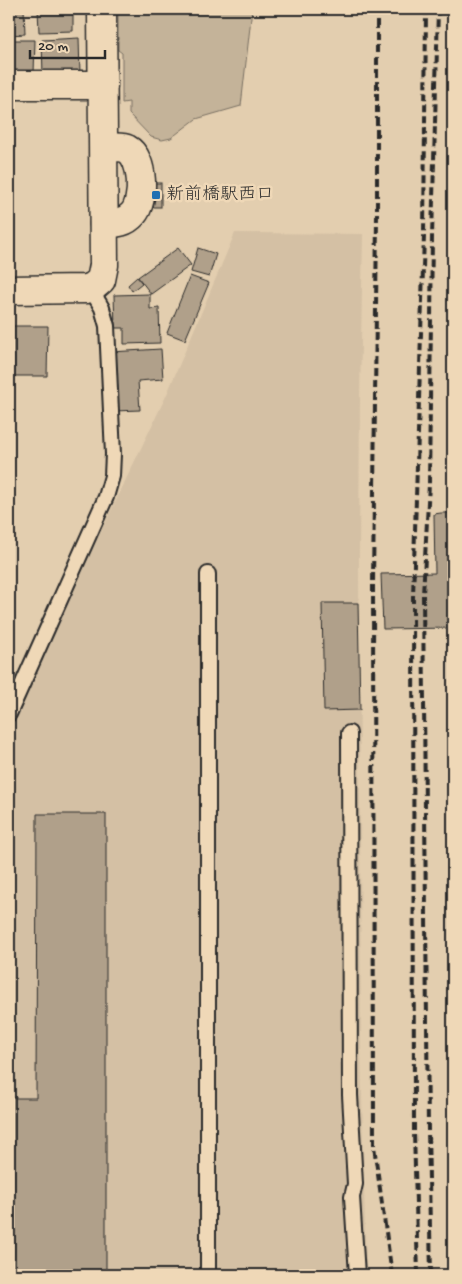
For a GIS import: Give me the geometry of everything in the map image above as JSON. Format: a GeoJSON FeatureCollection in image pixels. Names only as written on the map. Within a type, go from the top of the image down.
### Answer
{"type":"FeatureCollection","features":[{"type":"Feature","properties":{"kind":"street"},"geometry":{"type":"LineString","coordinates":[[9,290],[87,289],[98,284],[104,272],[102,9]]}},
{"type":"Feature","properties":{"kind":"street"},"geometry":{"type":"LineString","coordinates":[[9,85],[103,85]]}},
{"type":"Feature","properties":{"kind":"street"},"geometry":{"type":"LineString","coordinates":[[104,148],[125,148],[136,159],[140,171],[138,208],[129,218],[119,223],[104,224]]}},
{"type":"Feature","properties":{"kind":"lane"},"geometry":{"type":"LineString","coordinates":[[9,714],[106,497],[112,476],[114,454],[107,326],[102,308],[95,296],[98,284]]}},
{"type":"Feature","properties":{"kind":"lane"},"geometry":{"type":"LineString","coordinates":[[208,574],[208,1275]]}},
{"type":"Feature","properties":{"kind":"lane"},"geometry":{"type":"LineString","coordinates":[[349,733],[350,1095],[355,1184],[352,1197],[358,1275]]}},
{"type":"Feature","properties":{"kind":"shaded area"},"geometry":{"type":"Polygon","coordinates":[[[118,9],[252,9],[241,106],[196,119],[171,138],[162,140],[151,137],[129,114],[129,102],[122,103],[122,53],[118,50],[118,9]]]}},
{"type":"Feature","properties":{"kind":"shaded area"},"geometry":{"type":"Polygon","coordinates":[[[235,233],[363,234],[359,559],[361,1051],[366,1275],[9,1275],[9,729],[46,646],[167,394],[235,233]]]}},
{"type":"Feature","properties":{"kind":"building"},"geometry":{"type":"Polygon","coordinates":[[[9,9],[24,9],[25,34],[9,35],[9,9]]]}},
{"type":"Feature","properties":{"kind":"building"},"geometry":{"type":"Polygon","coordinates":[[[38,9],[73,9],[73,31],[39,32],[38,9]]]}},
{"type":"Feature","properties":{"kind":"building"},"geometry":{"type":"Polygon","coordinates":[[[79,38],[80,74],[43,76],[42,40],[79,38]]]}},
{"type":"Feature","properties":{"kind":"building"},"geometry":{"type":"Polygon","coordinates":[[[9,40],[35,40],[34,73],[9,73],[9,40]]]}},
{"type":"Feature","properties":{"kind":"building"},"geometry":{"type":"Polygon","coordinates":[[[153,183],[161,183],[161,207],[153,207],[153,183]]]}},
{"type":"Feature","properties":{"kind":"building"},"geometry":{"type":"Polygon","coordinates":[[[178,248],[191,265],[151,294],[138,277],[178,248]]]}},
{"type":"Feature","properties":{"kind":"building"},"geometry":{"type":"Polygon","coordinates":[[[198,248],[216,254],[209,277],[191,272],[198,248]]]}},
{"type":"Feature","properties":{"kind":"building"},"geometry":{"type":"Polygon","coordinates":[[[190,276],[209,283],[185,340],[167,333],[190,276]]]}},
{"type":"Feature","properties":{"kind":"building"},"geometry":{"type":"Polygon","coordinates":[[[137,277],[142,283],[132,291],[128,285],[137,277]]]}},
{"type":"Feature","properties":{"kind":"building"},"geometry":{"type":"Polygon","coordinates":[[[150,294],[150,309],[159,308],[160,343],[124,344],[124,328],[115,328],[114,295],[150,294]]]}},
{"type":"Feature","properties":{"kind":"building"},"geometry":{"type":"Polygon","coordinates":[[[9,326],[48,326],[47,376],[9,376],[9,326]]]}},
{"type":"Feature","properties":{"kind":"building"},"geometry":{"type":"Polygon","coordinates":[[[161,349],[163,379],[138,381],[140,410],[114,411],[111,352],[161,349]]]}},
{"type":"Feature","properties":{"kind":"building"},"geometry":{"type":"Polygon","coordinates":[[[453,513],[453,628],[383,629],[381,574],[435,573],[434,514],[453,513]]]}},
{"type":"Feature","properties":{"kind":"building"},"geometry":{"type":"Polygon","coordinates":[[[322,603],[358,603],[360,710],[324,711],[322,603]]]}},
{"type":"Feature","properties":{"kind":"building"},"geometry":{"type":"Polygon","coordinates":[[[37,814],[106,814],[106,1275],[9,1275],[9,1098],[36,1098],[37,814]]]}},
{"type":"Feature","properties":{"kind":"railway"},"geometry":{"type":"LineString","coordinates":[[377,9],[373,585],[374,1146],[392,1275]]}},
{"type":"Feature","properties":{"kind":"railway"},"geometry":{"type":"LineString","coordinates":[[418,1275],[414,1132],[413,597],[424,235],[426,9]]}},
{"type":"Feature","properties":{"kind":"railway"},"geometry":{"type":"LineString","coordinates":[[431,1275],[423,595],[429,484],[432,237],[438,9]]}},
{"type":"Feature","properties":{"kind":"place","name":"新前橋駅西口"},"geometry":{"type":"Point","coordinates":[156,195]}}]}
